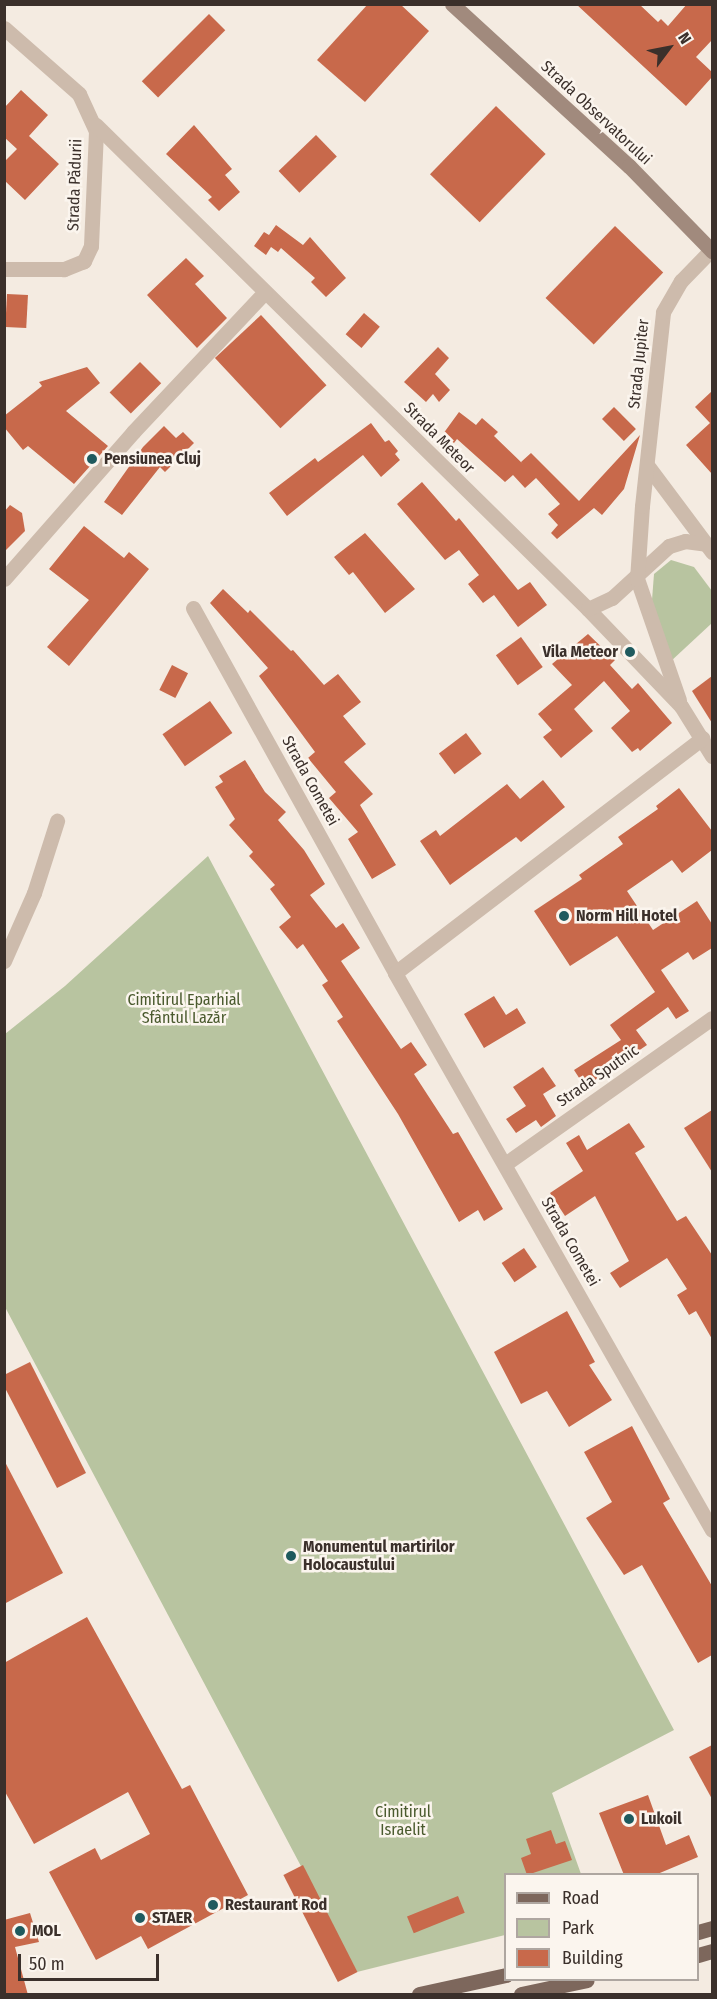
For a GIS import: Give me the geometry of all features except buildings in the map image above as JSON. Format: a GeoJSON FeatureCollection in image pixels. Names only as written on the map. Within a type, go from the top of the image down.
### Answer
{"type":"FeatureCollection","features":[{"type":"Feature","properties":{"kind":"main road","name":"Strada Observatorului"},"geometry":{"type":"LineString","coordinates":[[452,4],[629,166],[712,250]]}},
{"type":"Feature","properties":{"kind":"main road"},"geometry":{"type":"LineString","coordinates":[[419,1995],[504,1975]]}},
{"type":"Feature","properties":{"kind":"main road"},"geometry":{"type":"LineString","coordinates":[[525,1994],[582,1981]]}},
{"type":"Feature","properties":{"kind":"street","name":"Strada Pădurii"},"geometry":{"type":"LineString","coordinates":[[4,28],[78,94],[96,125],[91,246],[84,261],[64,269],[4,269]]}},
{"type":"Feature","properties":{"kind":"street","name":"Strada Meteor"},"geometry":{"type":"LineString","coordinates":[[96,125],[588,609],[681,706],[712,756]]}},
{"type":"Feature","properties":{"kind":"street","name":"Strada Jupiter"},"geometry":{"type":"LineString","coordinates":[[681,706],[637,579],[663,312],[673,292],[712,250]]}},
{"type":"Feature","properties":{"kind":"street"},"geometry":{"type":"LineString","coordinates":[[4,579],[133,432],[265,292]]}},
{"type":"Feature","properties":{"kind":"street"},"geometry":{"type":"LineString","coordinates":[[647,465],[709,548]]}},
{"type":"Feature","properties":{"kind":"street"},"geometry":{"type":"LineString","coordinates":[[588,609],[612,598],[637,579],[652,559],[669,546],[685,541],[709,548]]}},
{"type":"Feature","properties":{"kind":"street","name":"Strada Cometei"},"geometry":{"type":"LineString","coordinates":[[193,608],[395,973],[712,1530]]}},
{"type":"Feature","properties":{"kind":"street"},"geometry":{"type":"LineString","coordinates":[[395,973],[702,738]]}},
{"type":"Feature","properties":{"kind":"street"},"geometry":{"type":"LineString","coordinates":[[4,961],[34,893],[57,821]]}},
{"type":"Feature","properties":{"kind":"street","name":"Strada Sputnic"},"geometry":{"type":"LineString","coordinates":[[505,1164],[712,1018]]}},
{"type":"Feature","properties":{"kind":"green space"},"geometry":{"type":"Polygon","coordinates":[[[671,560],[694,567],[712,591],[712,623],[670,662],[652,600],[654,574],[671,560]]]}},
{"type":"Feature","properties":{"kind":"green space"},"geometry":{"type":"Polygon","coordinates":[[[208,856],[674,1730],[552,1793],[581,1873],[504,1873],[504,1935],[357,1972],[5,1307],[5,1034],[65,986],[208,856]]]}},
{"type":"Feature","properties":{"kind":"place","name":"Pensiunea Cluj"},"geometry":{"type":"Point","coordinates":[92,459]}},
{"type":"Feature","properties":{"kind":"place","name":"Vila Meteor"},"geometry":{"type":"Point","coordinates":[630,652]}},
{"type":"Feature","properties":{"kind":"place","name":"Norm Hill Hotel"},"geometry":{"type":"Point","coordinates":[564,916]}},
{"type":"Feature","properties":{"kind":"place","name":"Monumentul martirilor Holocaustului"},"geometry":{"type":"Point","coordinates":[291,1556]}},
{"type":"Feature","properties":{"kind":"place","name":"Lukoil"},"geometry":{"type":"Point","coordinates":[629,1819]}},
{"type":"Feature","properties":{"kind":"place","name":"Restaurant Rod"},"geometry":{"type":"Point","coordinates":[213,1905]}},
{"type":"Feature","properties":{"kind":"place","name":"STAER"},"geometry":{"type":"Point","coordinates":[140,1918]}},
{"type":"Feature","properties":{"kind":"place","name":"MOL"},"geometry":{"type":"Point","coordinates":[20,1931]}},
{"type":"Feature","properties":{"kind":"park label","name":"Cimitirul Eparhial Sfântul Lazăr"},"geometry":{"type":"Point","coordinates":[184,1009]}},
{"type":"Feature","properties":{"kind":"park label","name":"Cimitirul Israelit"},"geometry":{"type":"Point","coordinates":[403,1821]}}]}
